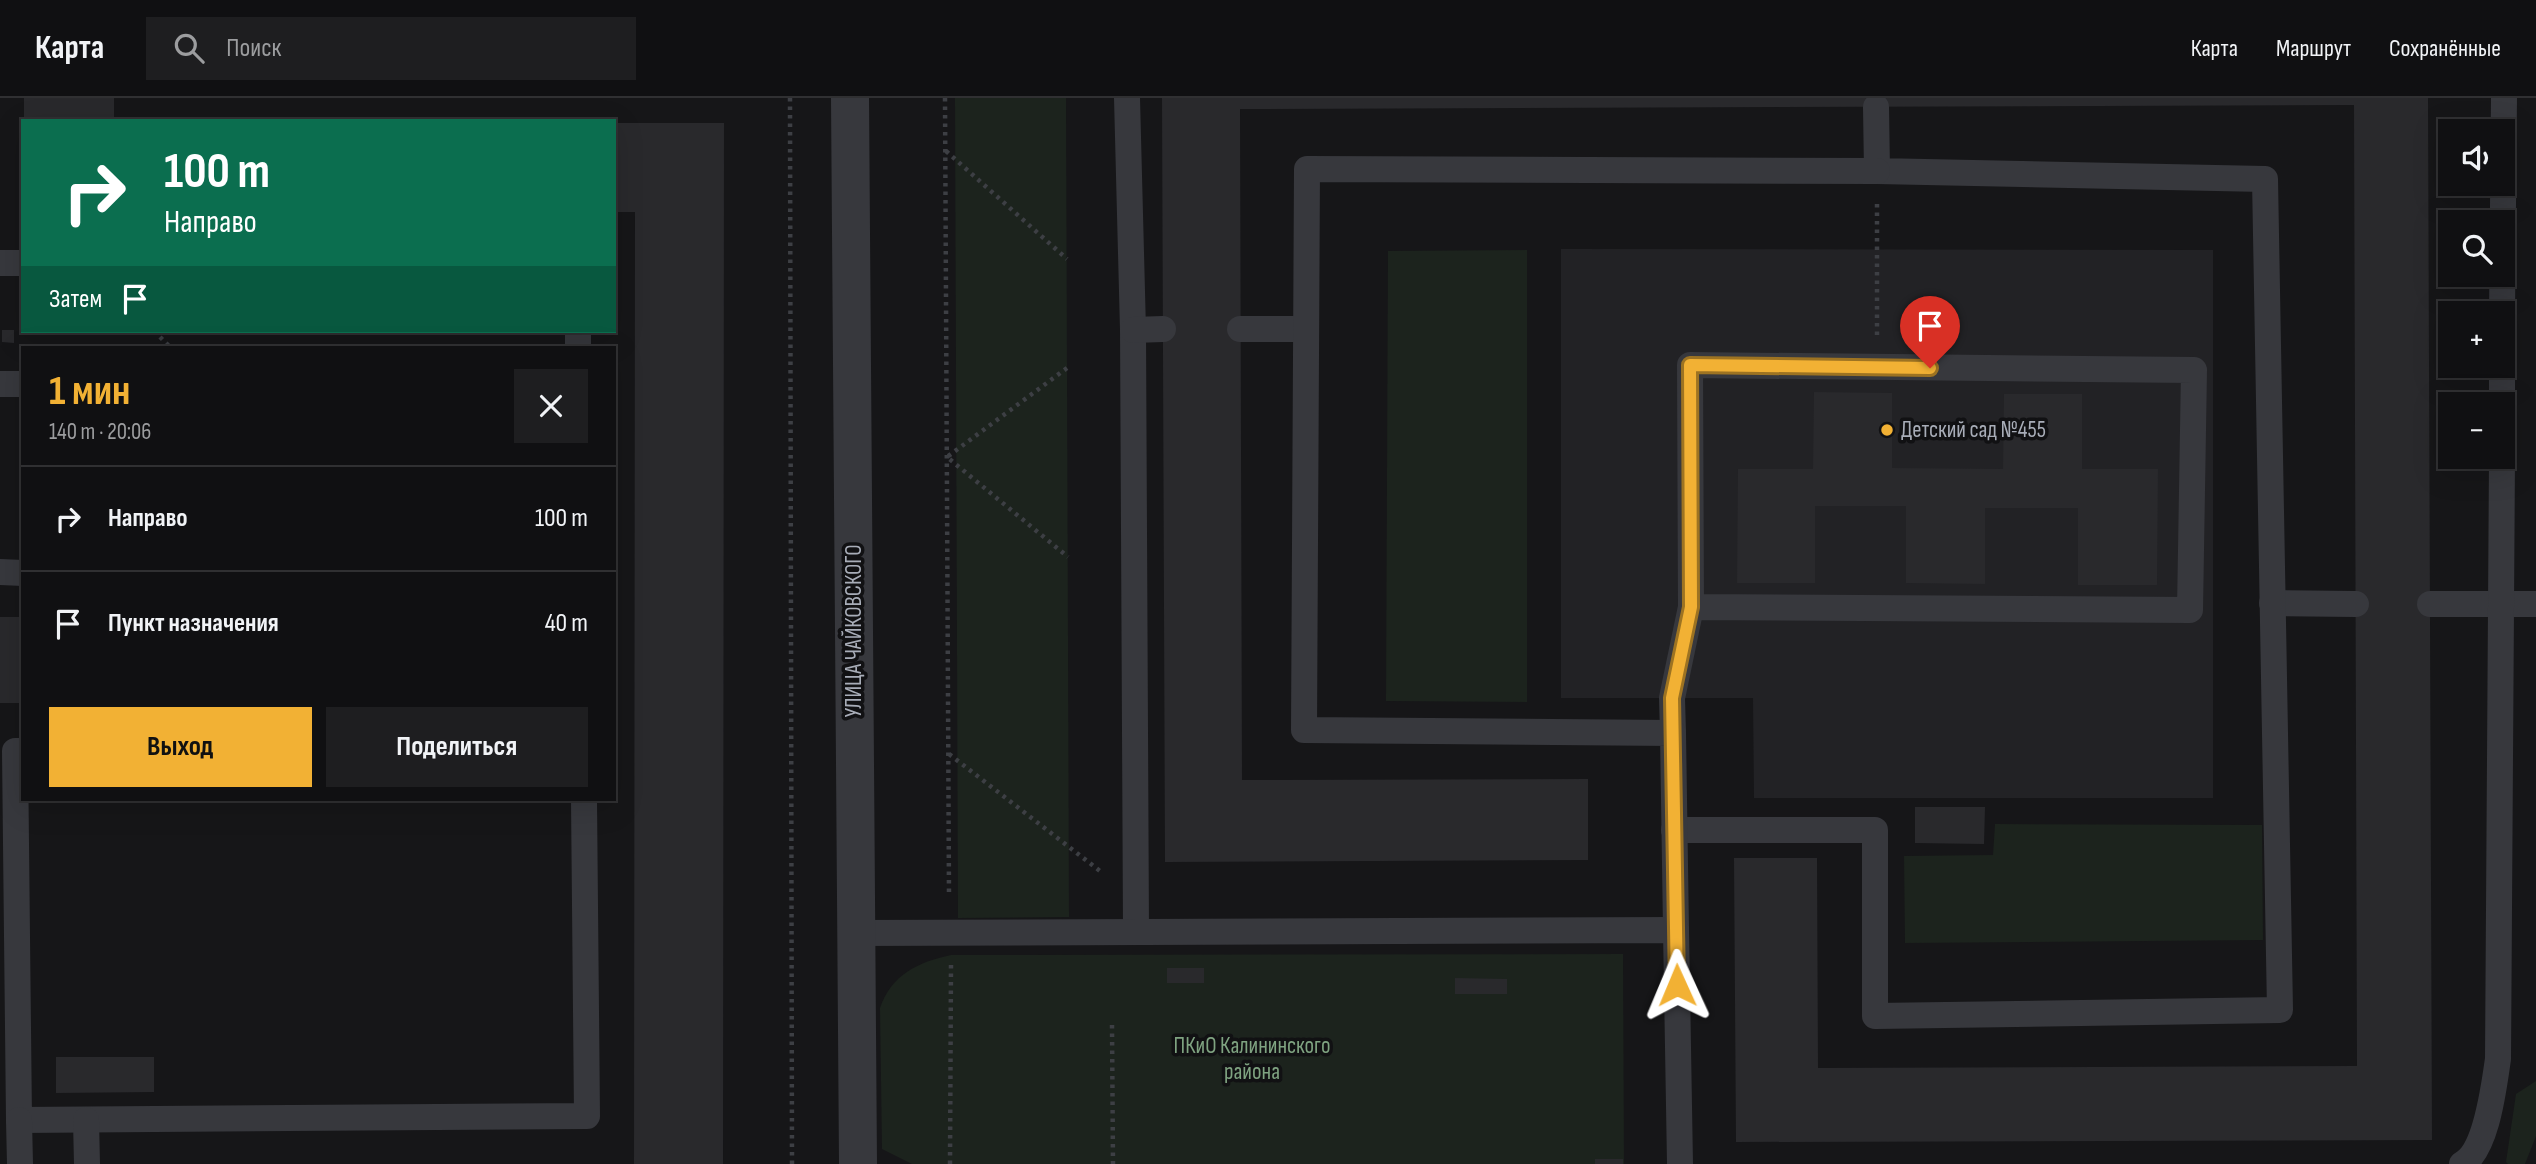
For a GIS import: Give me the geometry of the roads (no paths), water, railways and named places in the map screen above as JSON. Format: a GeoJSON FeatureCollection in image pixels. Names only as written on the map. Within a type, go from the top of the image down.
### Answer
{"type":"FeatureCollection","features":[{"type":"Feature","properties":{"kind":"street","name":"УЛИЦА ЧАЙКОВСКОГО"},"geometry":{"type":"LineString","coordinates":[[850,98],[858,1164]]}},
{"type":"Feature","properties":{"kind":"lane"},"geometry":{"type":"LineString","coordinates":[[1126,98],[1133,330],[1136,931]]}},
{"type":"Feature","properties":{"kind":"lane"},"geometry":{"type":"LineString","coordinates":[[2502,301],[2504,98]]}},
{"type":"Feature","properties":{"kind":"lane"},"geometry":{"type":"LineString","coordinates":[[1876,107],[1877,171]]}},
{"type":"Feature","properties":{"kind":"lane"},"geometry":{"type":"LineString","coordinates":[[1673,733],[1304,730],[1307,169],[1877,171],[2265,179],[2280,1010],[1875,1016],[1875,830],[1674,830]]}},
{"type":"Feature","properties":{"kind":"lane"},"geometry":{"type":"LineString","coordinates":[[0,264],[21,264]]}},
{"type":"Feature","properties":{"kind":"lane"},"geometry":{"type":"LineString","coordinates":[[1133,330],[1163,329]]}},
{"type":"Feature","properties":{"kind":"lane"},"geometry":{"type":"LineString","coordinates":[[1240,329],[1306,329]]}},
{"type":"Feature","properties":{"kind":"lane"},"geometry":{"type":"LineString","coordinates":[[1680,1164],[1672,698],[1691,607],[1690,365],[2194,370],[2190,610],[1691,607]]}},
{"type":"Feature","properties":{"kind":"lane"},"geometry":{"type":"LineString","coordinates":[[0,384],[21,384]]}},
{"type":"Feature","properties":{"kind":"lane"},"geometry":{"type":"LineString","coordinates":[[2462,1164],[2471,1159],[2489,1115],[2498,1059],[2502,469]]}},
{"type":"Feature","properties":{"kind":"lane"},"geometry":{"type":"LineString","coordinates":[[0,572],[21,573]]}},
{"type":"Feature","properties":{"kind":"lane"},"geometry":{"type":"LineString","coordinates":[[2272,603],[2356,604]]}},
{"type":"Feature","properties":{"kind":"lane"},"geometry":{"type":"LineString","coordinates":[[2430,604],[2536,604]]}},
{"type":"Feature","properties":{"kind":"lane"},"geometry":{"type":"LineString","coordinates":[[20,1164],[15,751],[21,751]]}},
{"type":"Feature","properties":{"kind":"lane"},"geometry":{"type":"LineString","coordinates":[[19,1120],[587,1116],[584,801]]}},
{"type":"Feature","properties":{"kind":"lane"},"geometry":{"type":"LineString","coordinates":[[856,933],[1676,930]]}},
{"type":"Feature","properties":{"kind":"lane"},"geometry":{"type":"LineString","coordinates":[[86,1119],[86,1164]]}},
{"type":"Feature","properties":{"kind":"place","name":"Детский сад №455"},"geometry":{"type":"Point","coordinates":[1887,430]}},
{"type":"Feature","properties":{"kind":"park label","name":"ПКиО Калининского района"},"geometry":{"type":"Point","coordinates":[1252,1059]}}]}
